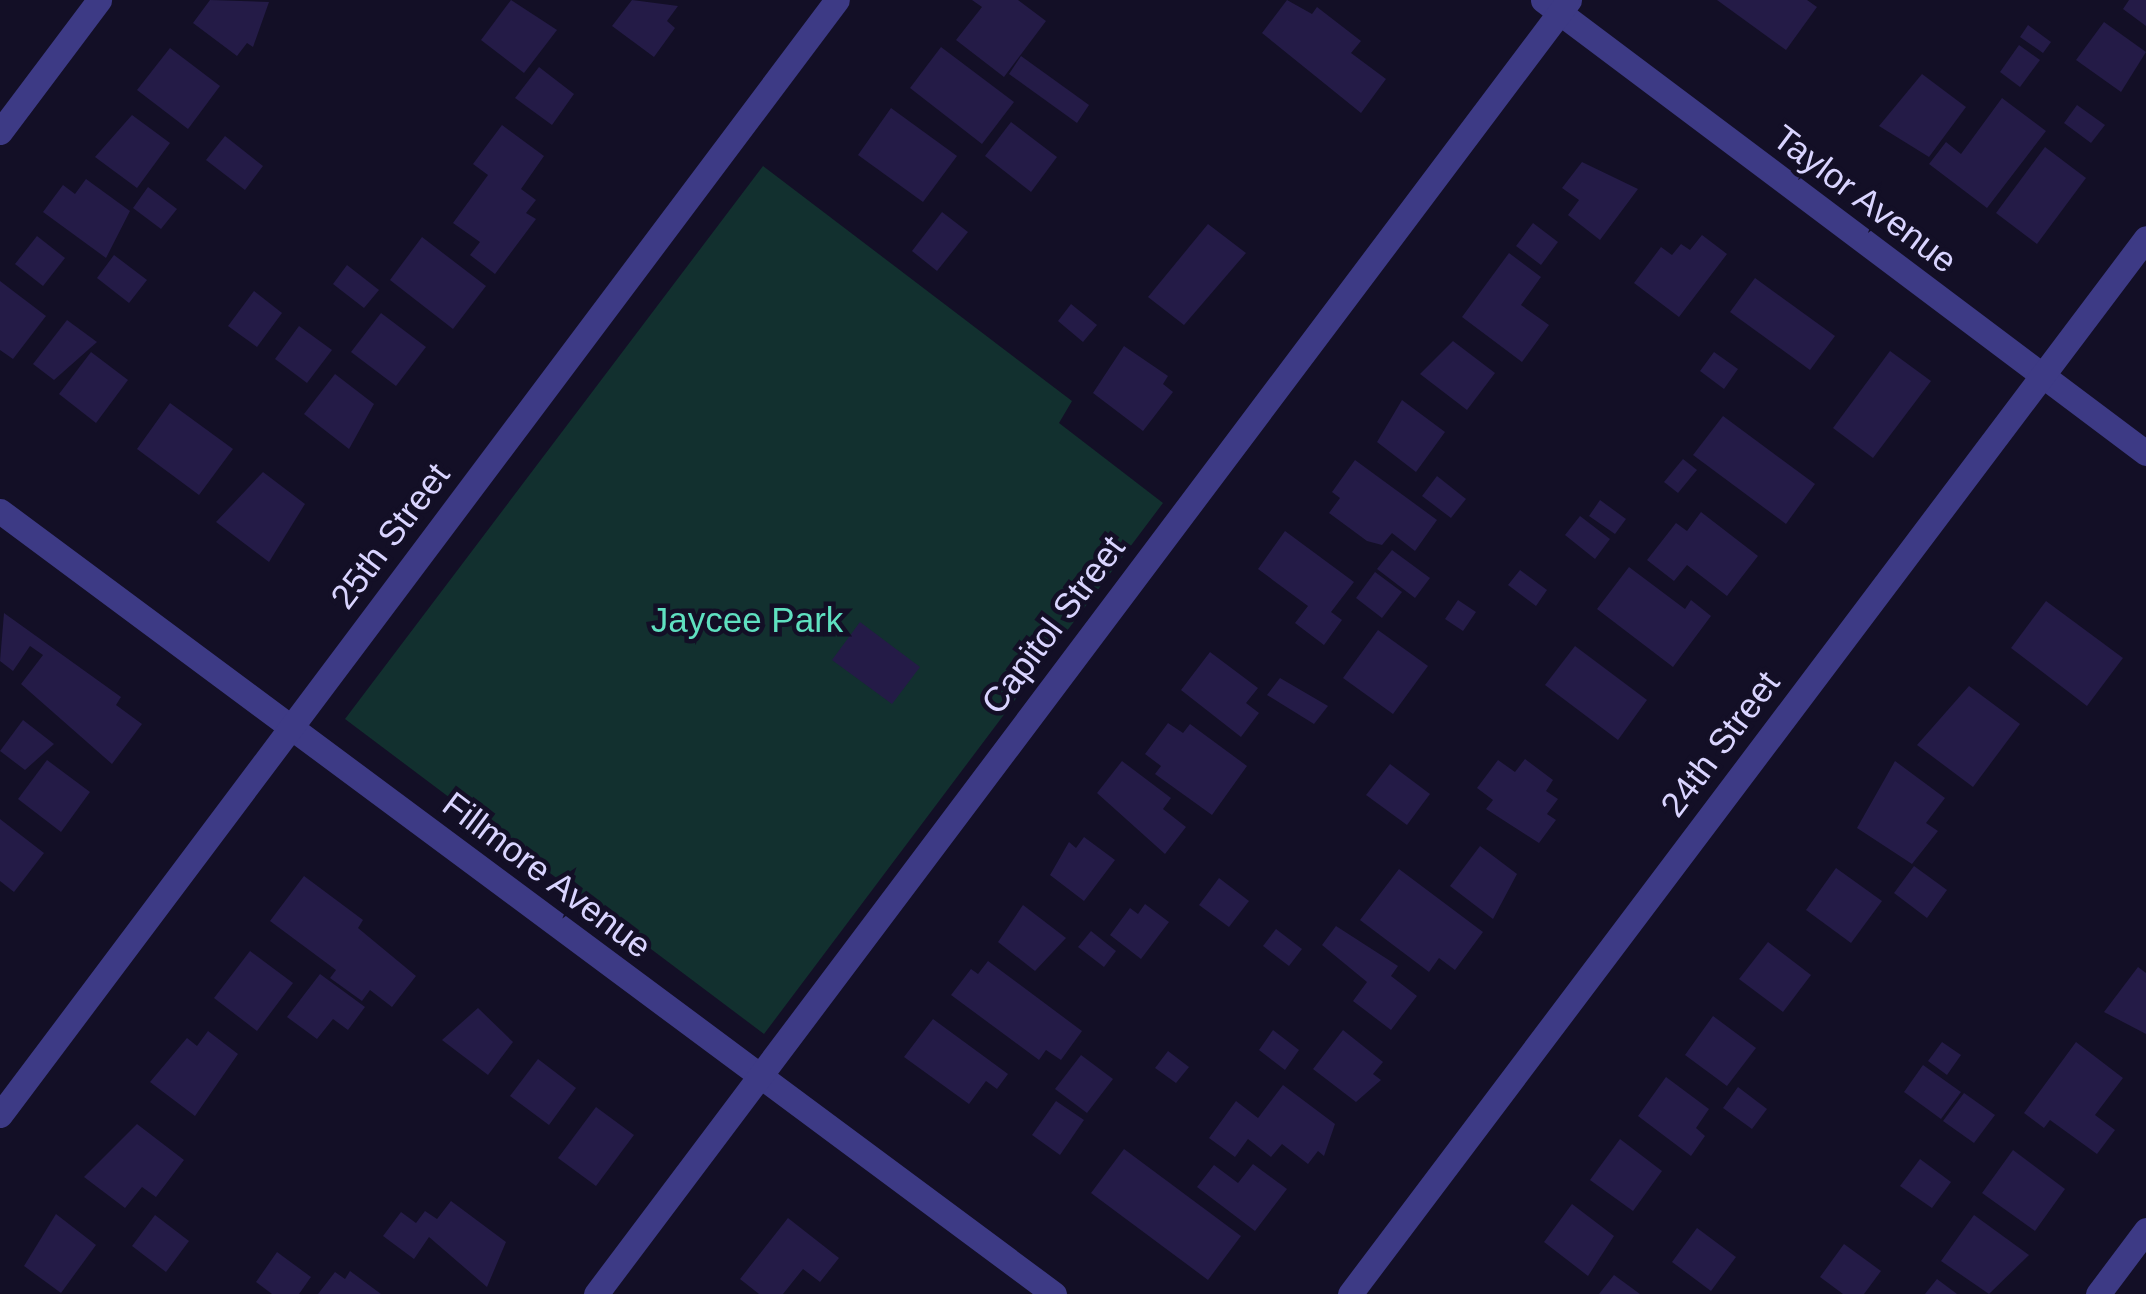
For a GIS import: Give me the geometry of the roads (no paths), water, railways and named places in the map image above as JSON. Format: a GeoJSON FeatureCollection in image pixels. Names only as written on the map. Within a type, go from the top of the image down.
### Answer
{"type":"FeatureCollection","features":[{"type":"Feature","properties":{"kind":"street"},"geometry":{"type":"LineString","coordinates":[[0,132],[99,0]]}},
{"type":"Feature","properties":{"kind":"street","name":"25th Street"},"geometry":{"type":"LineString","coordinates":[[0,1115],[837,0]]}},
{"type":"Feature","properties":{"kind":"street","name":"Taylor Avenue"},"geometry":{"type":"LineString","coordinates":[[1558,4],[2146,454]]}},
{"type":"Feature","properties":{"kind":"street","name":"Capitol Street"},"geometry":{"type":"LineString","coordinates":[[596,1294],[1558,4]]}},
{"type":"Feature","properties":{"kind":"street","name":"24th Street"},"geometry":{"type":"LineString","coordinates":[[1350,1294],[2146,238]]}},
{"type":"Feature","properties":{"kind":"street","name":"Fillmore Avenue"},"geometry":{"type":"LineString","coordinates":[[0,511],[1054,1294]]}},
{"type":"Feature","properties":{"kind":"street"},"geometry":{"type":"LineString","coordinates":[[2098,1294],[2146,1230]]}},
{"type":"Feature","properties":{"kind":"park label","name":"Jaycee Park"},"geometry":{"type":"Point","coordinates":[747,620]}}]}
